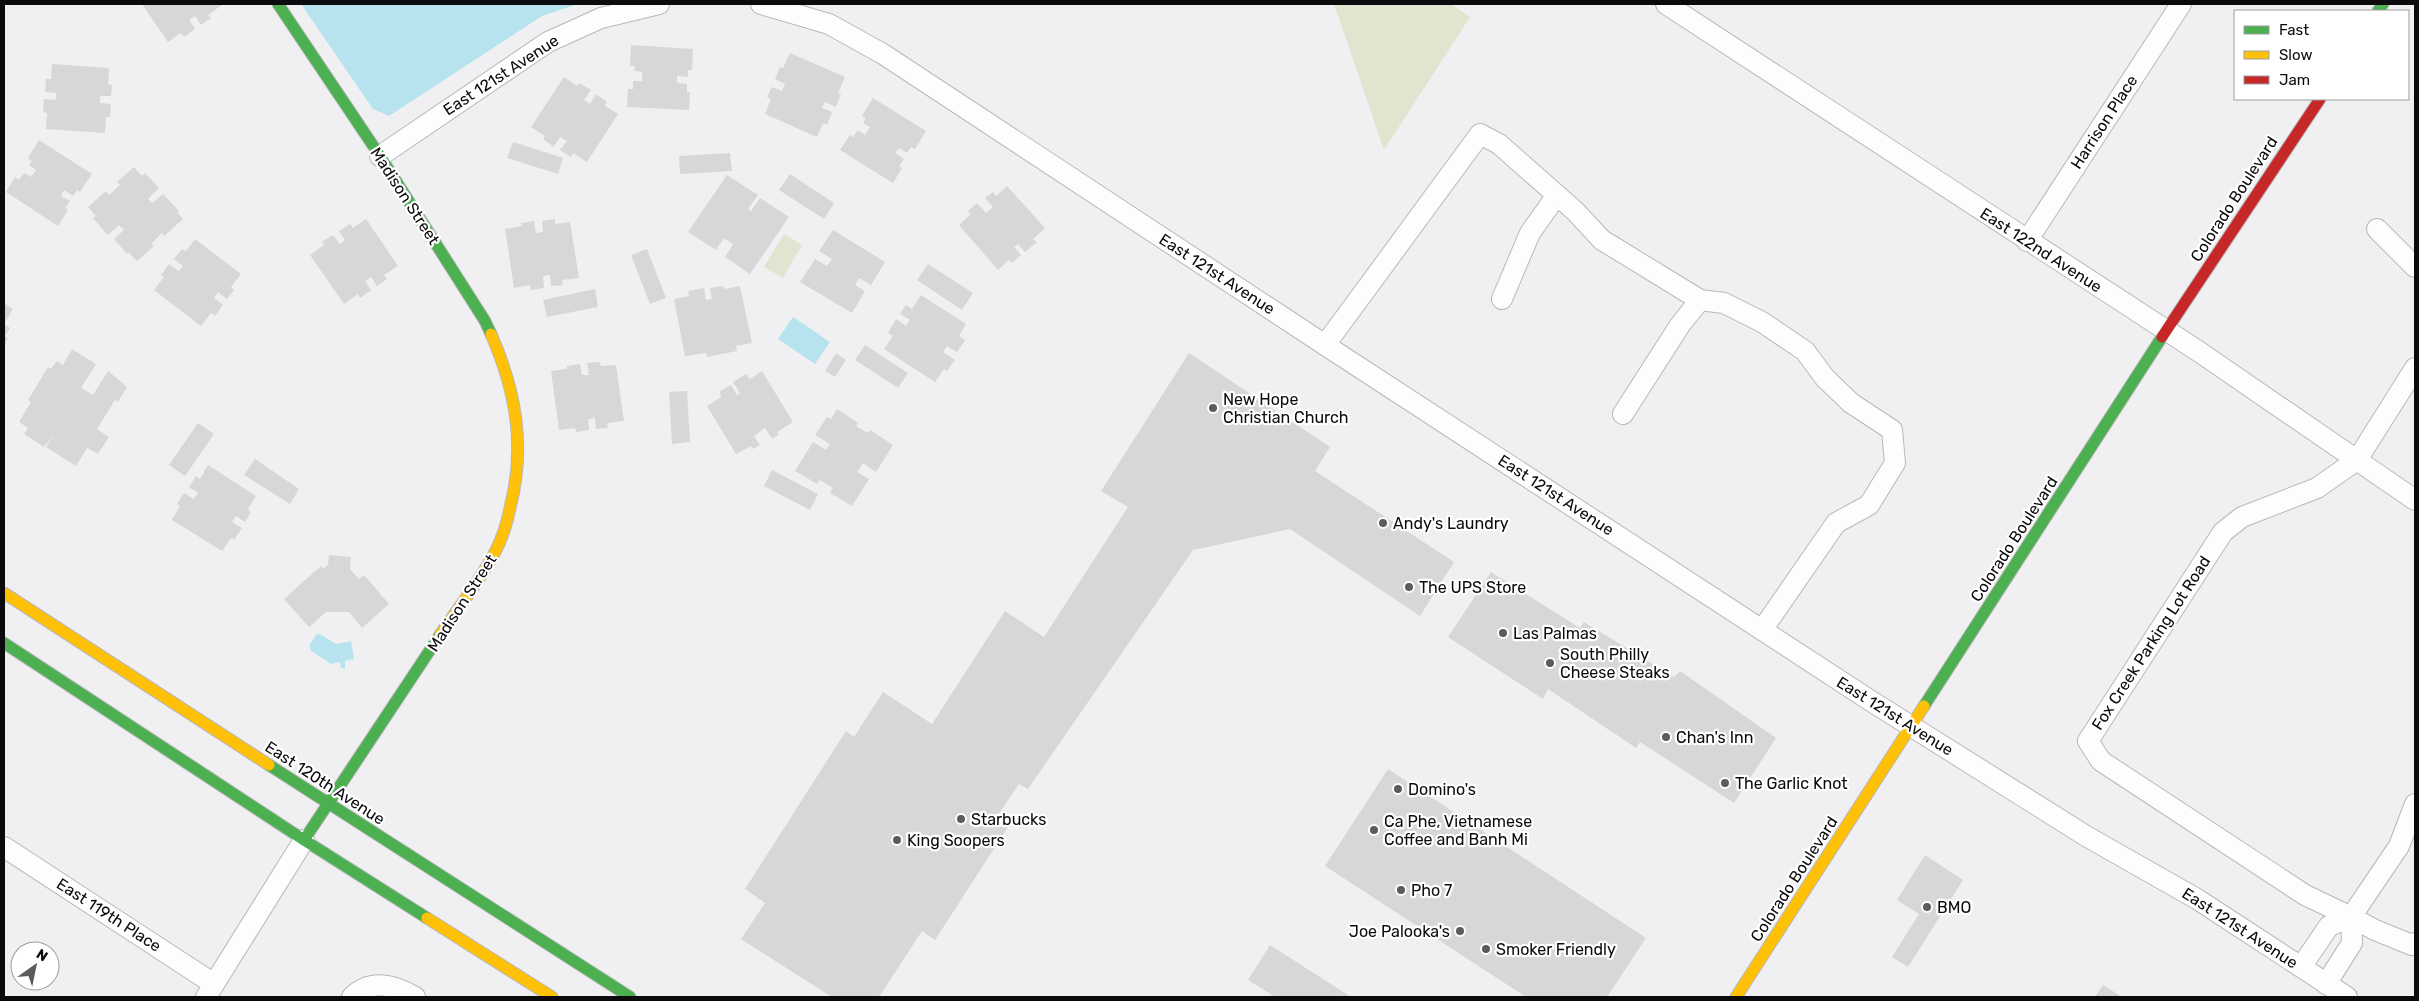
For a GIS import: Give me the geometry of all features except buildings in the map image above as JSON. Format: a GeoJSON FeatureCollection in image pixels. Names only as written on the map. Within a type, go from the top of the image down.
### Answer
{"type":"FeatureCollection","features":[{"type":"Feature","properties":{"kind":"main road","name":"Madison Street"},"geometry":{"type":"LineString","coordinates":[[278,4],[380,156],[485,322],[497,346],[516,406],[520,431],[520,469],[504,533],[488,566],[327,803],[304,840]]}},
{"type":"Feature","properties":{"kind":"main road","name":"Colorado Boulevard"},"geometry":{"type":"LineString","coordinates":[[1736,997],[2166,331],[2319,100]]}},
{"type":"Feature","properties":{"kind":"main road","name":"East 120th Avenue"},"geometry":{"type":"LineString","coordinates":[[4,593],[435,874],[630,997]]}},
{"type":"Feature","properties":{"kind":"main road"},"geometry":{"type":"LineString","coordinates":[[4,643],[304,840],[552,997]]}},
{"type":"Feature","properties":{"kind":"street","name":"East 121st Avenue"},"geometry":{"type":"LineString","coordinates":[[380,156],[548,42],[600,18],[659,4]]}},
{"type":"Feature","properties":{"kind":"street","name":"East 121st Avenue"},"geometry":{"type":"LineString","coordinates":[[761,4],[829,24],[883,54],[1324,345],[1912,727],[2086,836],[2197,899],[2347,997]]}},
{"type":"Feature","properties":{"kind":"street","name":"East 122nd Avenue"},"geometry":{"type":"LineString","coordinates":[[1666,4],[2166,331],[2415,500]]}},
{"type":"Feature","properties":{"kind":"street","name":"Harrison Place"},"geometry":{"type":"LineString","coordinates":[[2027,241],[2181,4]]}},
{"type":"Feature","properties":{"kind":"street"},"geometry":{"type":"LineString","coordinates":[[1324,345],[1480,134],[1499,144],[1557,195],[1602,240],[1700,300],[1724,303],[1762,322],[1805,351],[1825,378],[1851,403],[1892,430],[1895,463],[1869,505],[1836,523],[1762,630]]}},
{"type":"Feature","properties":{"kind":"street"},"geometry":{"type":"LineString","coordinates":[[1502,299],[1530,233],[1557,195]]}},
{"type":"Feature","properties":{"kind":"street"},"geometry":{"type":"LineString","coordinates":[[2377,229],[2415,267]]}},
{"type":"Feature","properties":{"kind":"street"},"geometry":{"type":"LineString","coordinates":[[1623,414],[1680,325],[1700,300]]}},
{"type":"Feature","properties":{"kind":"street"},"geometry":{"type":"LineString","coordinates":[[2357,460],[2415,368]]}},
{"type":"Feature","properties":{"kind":"street","name":"Fox Creek Parking Lot Road"},"geometry":{"type":"LineString","coordinates":[[2357,460],[2317,488],[2242,517],[2223,532],[2088,741],[2101,761],[2305,895],[2384,934],[2412,945],[2415,943]]}},
{"type":"Feature","properties":{"kind":"street"},"geometry":{"type":"LineString","coordinates":[[2301,967],[2329,926],[2351,917],[2399,846],[2415,804]]}},
{"type":"Feature","properties":{"kind":"street","name":"Madison Street"},"geometry":{"type":"LineString","coordinates":[[210,991],[304,840]]}},
{"type":"Feature","properties":{"kind":"street","name":"East 119th Place"},"geometry":{"type":"LineString","coordinates":[[4,846],[210,991]]}},
{"type":"Feature","properties":{"kind":"street"},"geometry":{"type":"LineString","coordinates":[[2326,984],[2352,943],[2351,917]]}},
{"type":"Feature","properties":{"kind":"street"},"geometry":{"type":"LineString","coordinates":[[352,997],[371,986],[389,985],[408,993]]}},
{"type":"Feature","properties":{"kind":"green space"},"geometry":{"type":"Polygon","coordinates":[[[1334,4],[1451,4],[1470,17],[1384,150],[1334,4]]]}},
{"type":"Feature","properties":{"kind":"green space"},"geometry":{"type":"Polygon","coordinates":[[[784,234],[802,245],[783,278],[764,267],[784,234]]]}},
{"type":"Feature","properties":{"kind":"water"},"geometry":{"type":"Polygon","coordinates":[[[301,4],[578,4],[542,16],[389,116],[373,109],[301,4]]]}},
{"type":"Feature","properties":{"kind":"water"},"geometry":{"type":"Polygon","coordinates":[[[793,317],[830,342],[815,364],[778,339],[793,317]]]}},
{"type":"Feature","properties":{"kind":"water"},"geometry":{"type":"Polygon","coordinates":[[[320,634],[336,644],[351,641],[354,659],[345,661],[345,669],[341,668],[340,662],[331,664],[310,650],[309,646],[316,635],[320,634]]]}},
{"type":"Feature","properties":{"kind":"traffic: fast"},"geometry":{"type":"LineString","coordinates":[[278,4],[380,156],[485,321],[491,334]]}},
{"type":"Feature","properties":{"kind":"traffic: fast"},"geometry":{"type":"LineString","coordinates":[[2379,10],[2383,4]]}},
{"type":"Feature","properties":{"kind":"traffic: fast"},"geometry":{"type":"LineString","coordinates":[[1924,706],[2162,337]]}},
{"type":"Feature","properties":{"kind":"traffic: fast"},"geometry":{"type":"LineString","coordinates":[[304,840],[440,635]]}},
{"type":"Feature","properties":{"kind":"traffic: fast"},"geometry":{"type":"LineString","coordinates":[[4,643],[304,840],[427,918]]}},
{"type":"Feature","properties":{"kind":"traffic: fast"},"geometry":{"type":"LineString","coordinates":[[269,765],[630,997]]}},
{"type":"Feature","properties":{"kind":"traffic: slow"},"geometry":{"type":"LineString","coordinates":[[440,635],[483,573],[498,547],[506,525],[515,485],[518,441],[516,420],[507,377],[491,334]]}},
{"type":"Feature","properties":{"kind":"traffic: slow"},"geometry":{"type":"LineString","coordinates":[[4,593],[269,765]]}},
{"type":"Feature","properties":{"kind":"traffic: slow"},"geometry":{"type":"LineString","coordinates":[[1736,997],[1924,706]]}},
{"type":"Feature","properties":{"kind":"traffic: slow"},"geometry":{"type":"LineString","coordinates":[[427,918],[552,997]]}},
{"type":"Feature","properties":{"kind":"traffic: jam"},"geometry":{"type":"LineString","coordinates":[[2162,337],[2319,100]]}},
{"type":"Feature","properties":{"kind":"place","name":"New Hope Christian Church"},"geometry":{"type":"Point","coordinates":[1213,408]}},
{"type":"Feature","properties":{"kind":"place","name":"Andy's Laundry"},"geometry":{"type":"Point","coordinates":[1383,523]}},
{"type":"Feature","properties":{"kind":"place","name":"The UPS Store"},"geometry":{"type":"Point","coordinates":[1409,587]}},
{"type":"Feature","properties":{"kind":"place","name":"Las Palmas"},"geometry":{"type":"Point","coordinates":[1503,633]}},
{"type":"Feature","properties":{"kind":"place","name":"South Philly Cheese Steaks"},"geometry":{"type":"Point","coordinates":[1550,663]}},
{"type":"Feature","properties":{"kind":"place","name":"Chan's Inn"},"geometry":{"type":"Point","coordinates":[1666,737]}},
{"type":"Feature","properties":{"kind":"place","name":"The Garlic Knot"},"geometry":{"type":"Point","coordinates":[1725,783]}},
{"type":"Feature","properties":{"kind":"place","name":"Domino's"},"geometry":{"type":"Point","coordinates":[1398,789]}},
{"type":"Feature","properties":{"kind":"place","name":"Starbucks"},"geometry":{"type":"Point","coordinates":[961,819]}},
{"type":"Feature","properties":{"kind":"place","name":"Ca Phe, Vietnamese Coffee and Banh Mi"},"geometry":{"type":"Point","coordinates":[1374,830]}},
{"type":"Feature","properties":{"kind":"place","name":"King Soopers"},"geometry":{"type":"Point","coordinates":[897,840]}},
{"type":"Feature","properties":{"kind":"place","name":"Pho 7"},"geometry":{"type":"Point","coordinates":[1401,890]}},
{"type":"Feature","properties":{"kind":"place","name":"BMO"},"geometry":{"type":"Point","coordinates":[1927,907]}},
{"type":"Feature","properties":{"kind":"place","name":"Joe Palooka's"},"geometry":{"type":"Point","coordinates":[1460,931]}},
{"type":"Feature","properties":{"kind":"place","name":"Smoker Friendly"},"geometry":{"type":"Point","coordinates":[1486,949]}}]}
